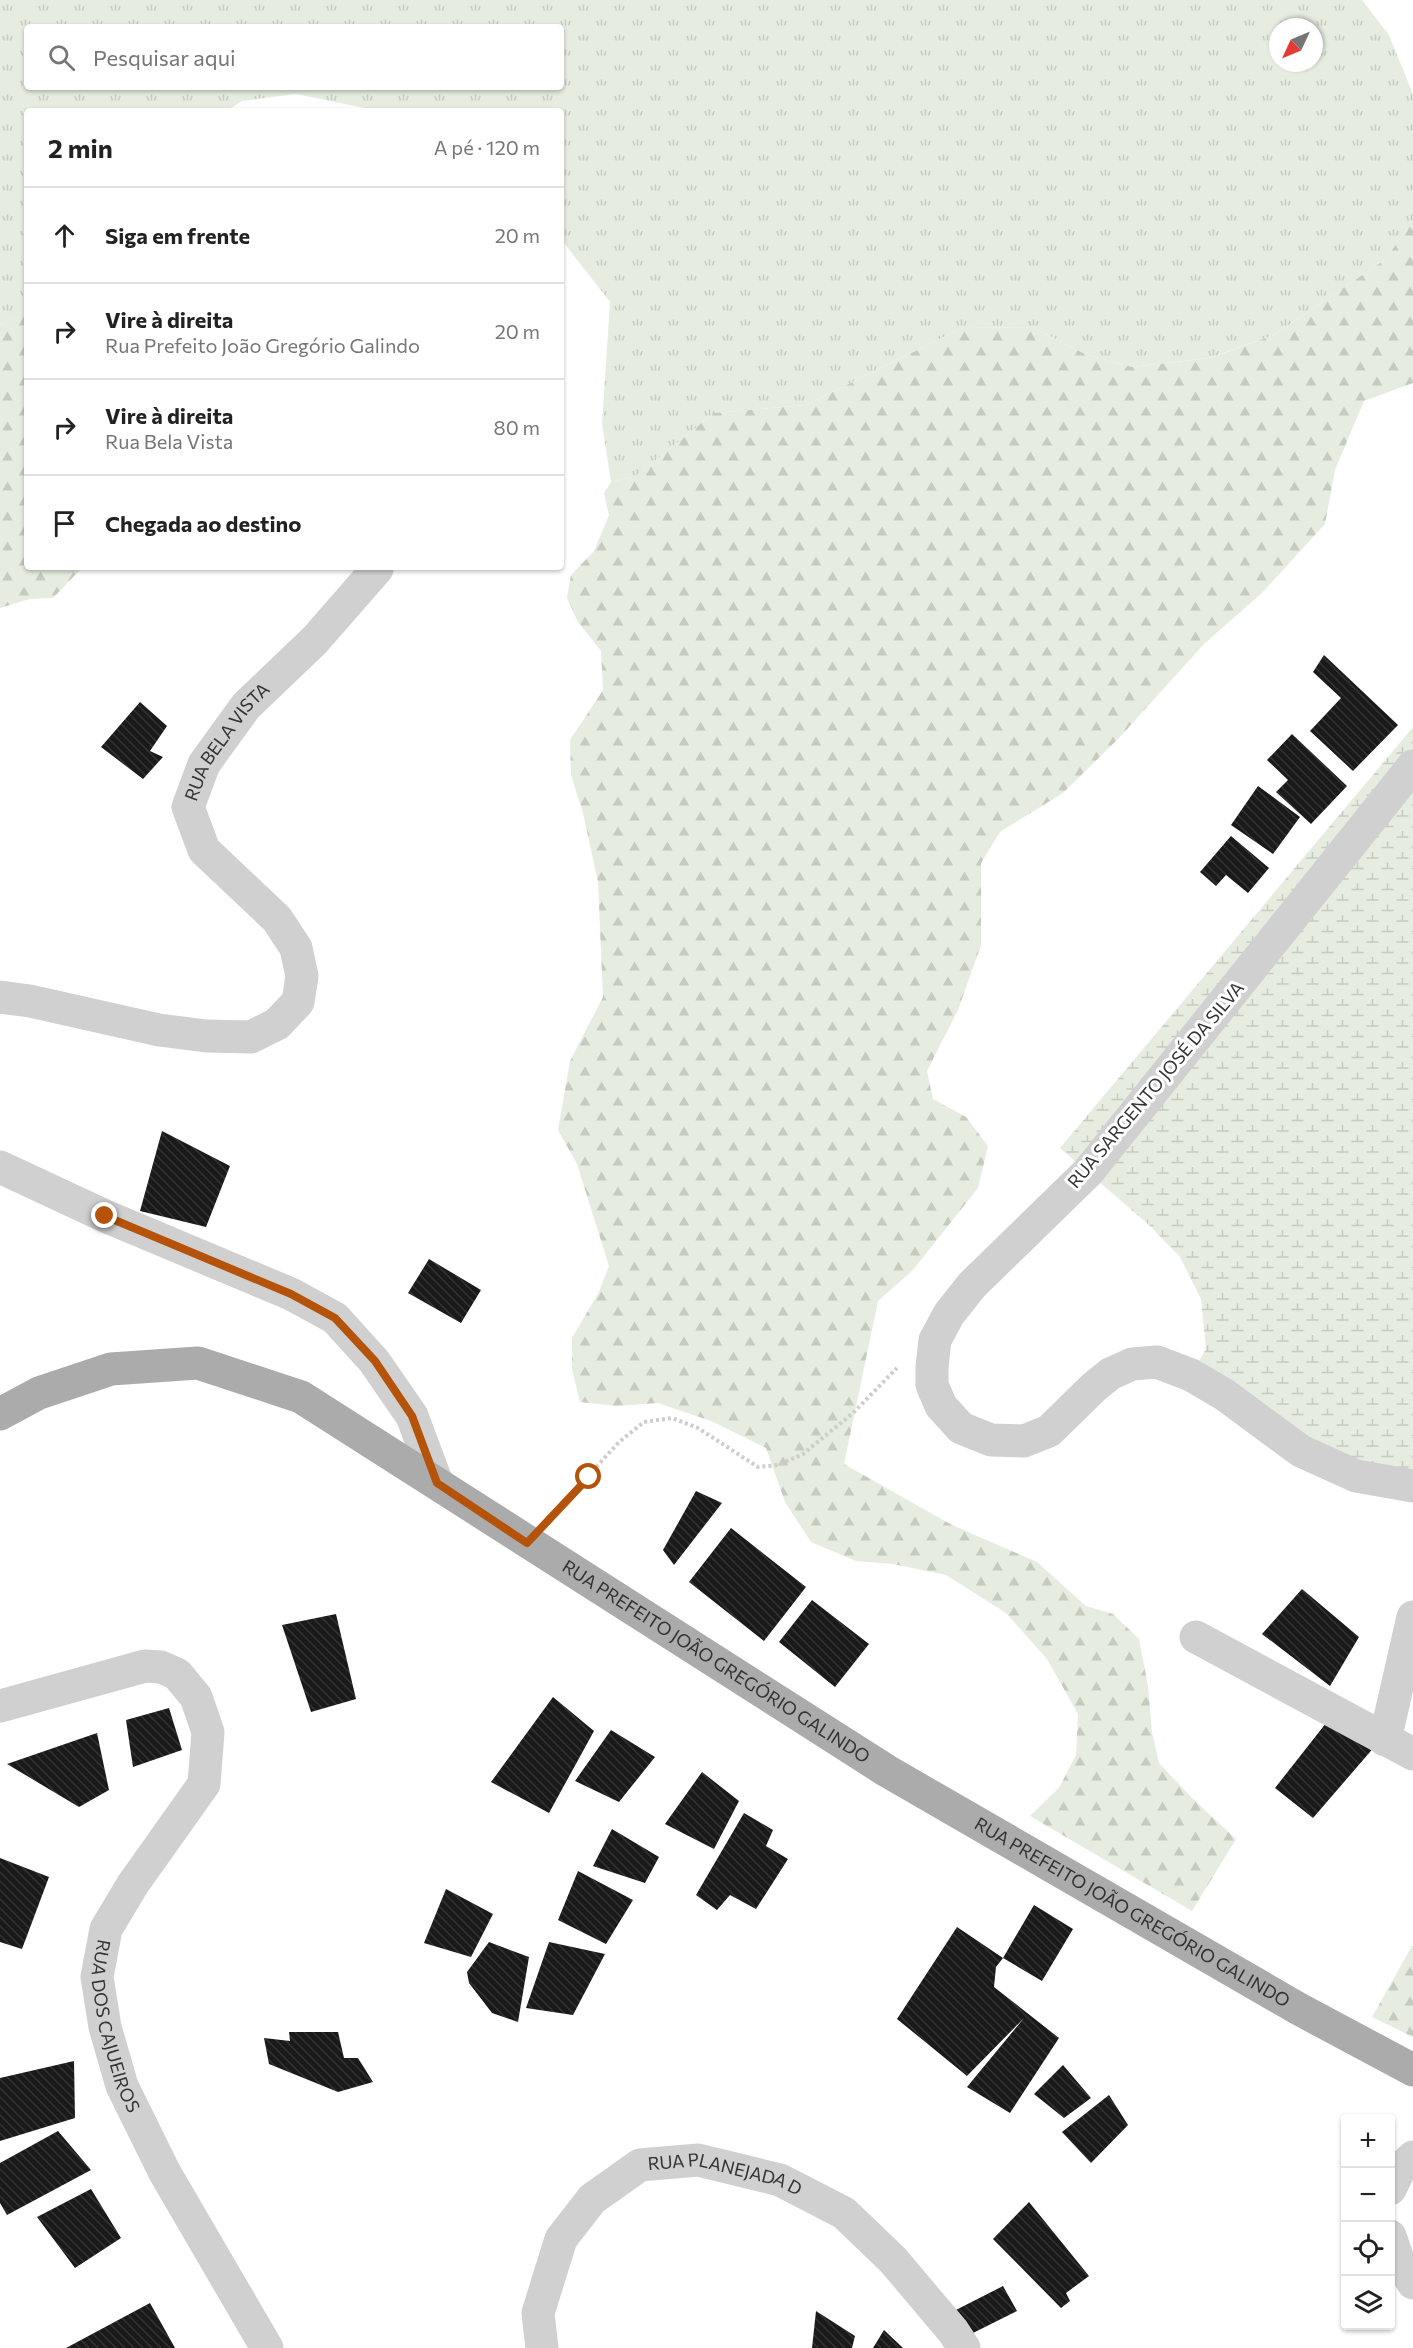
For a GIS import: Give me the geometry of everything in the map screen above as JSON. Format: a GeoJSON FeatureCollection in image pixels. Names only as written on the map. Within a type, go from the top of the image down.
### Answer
{"type":"FeatureCollection","features":[{"type":"Feature","properties":{"kind":"main road","name":"RUA PREFEITO JOÃO GREGÓRIO GALINDO"},"geometry":{"type":"LineString","coordinates":[[0,1414],[39,1393],[111,1369],[198,1363],[301,1397],[887,1772],[1289,2003],[1413,2070]]}},
{"type":"Feature","properties":{"kind":"street","name":"RUA BELA VISTA"},"geometry":{"type":"LineString","coordinates":[[0,997],[30,1001],[159,1030],[251,1037],[277,1024],[298,1002],[302,976],[296,948],[277,919],[204,850],[189,807],[204,764],[246,706],[315,640],[376,570]]}},
{"type":"Feature","properties":{"kind":"street","name":"RUA SARGENTO JOSÉ DA SILVA"},"geometry":{"type":"LineString","coordinates":[[1413,766],[1088,1172],[972,1285],[949,1314],[935,1340],[932,1386],[941,1406],[961,1428],[991,1440],[1024,1441],[1049,1431],[1110,1374],[1132,1364],[1156,1362],[1191,1375],[1216,1390],[1301,1451],[1356,1476],[1413,1486]]}},
{"type":"Feature","properties":{"kind":"street"},"geometry":{"type":"LineString","coordinates":[[0,1167],[105,1216],[291,1294],[335,1318],[375,1361],[412,1416],[437,1483]]}},
{"type":"Feature","properties":{"kind":"street"},"geometry":{"type":"LineString","coordinates":[[1196,1637],[1399,1747],[1413,1617]]}},
{"type":"Feature","properties":{"kind":"street","name":"RUA DOS CAJUEIROS"},"geometry":{"type":"LineString","coordinates":[[0,1706],[145,1666],[160,1667],[177,1674],[196,1697],[208,1732],[204,1784],[133,1884],[106,1929],[97,1977],[105,2027],[122,2086],[165,2174],[267,2348]]}},
{"type":"Feature","properties":{"kind":"street"},"geometry":{"type":"LineString","coordinates":[[1395,2179],[1400,2169],[1413,2157]]}},
{"type":"Feature","properties":{"kind":"street","name":"RUA PLANEJADA D"},"geometry":{"type":"LineString","coordinates":[[542,2348],[538,2313],[561,2239],[592,2199],[640,2165],[698,2160],[780,2180],[844,2213],[893,2260],[953,2331],[964,2348]]}},
{"type":"Feature","properties":{"kind":"street"},"geometry":{"type":"LineString","coordinates":[[1395,2250],[1413,2283]]}},
{"type":"Feature","properties":{"kind":"path"},"geometry":{"type":"LineString","coordinates":[[527,1543],[619,1442],[644,1422],[672,1418],[698,1428],[758,1467],[778,1465],[803,1454],[853,1413],[901,1364]]}},
{"type":"Feature","properties":{"kind":"green space"},"geometry":{"type":"Polygon","coordinates":[[[0,0],[1362,0],[1389,35],[1413,94],[1413,225],[1407,228],[1386,259],[1274,335],[1209,358],[1132,367],[1085,354],[1034,328],[964,327],[806,405],[714,413],[636,476],[611,482],[602,424],[610,302],[564,243],[564,108],[364,108],[296,94],[242,101],[231,108],[24,108],[24,314],[0,325],[0,0]]]}},
{"type":"Feature","properties":{"kind":"green space"},"geometry":{"type":"Polygon","coordinates":[[[1413,225],[1413,383],[1364,401],[1335,470],[1325,524],[1262,593],[1204,644],[1120,737],[1063,793],[1000,832],[981,863],[981,945],[958,1010],[927,1071],[933,1099],[966,1117],[988,1146],[978,1188],[913,1270],[878,1301],[844,1464],[952,1525],[1037,1562],[1086,1606],[1113,1614],[1139,1639],[1148,1686],[1152,1732],[1159,1763],[1236,1839],[1192,1911],[1030,1816],[1059,1788],[1076,1755],[1078,1714],[1047,1659],[1006,1613],[946,1575],[893,1564],[856,1561],[811,1542],[785,1502],[766,1448],[711,1421],[658,1403],[616,1406],[580,1402],[572,1369],[572,1338],[599,1292],[609,1266],[577,1164],[558,1130],[570,1061],[603,997],[598,882],[583,813],[571,775],[570,740],[603,690],[601,651],[578,622],[567,598],[571,575],[594,551],[609,515],[604,493],[611,482],[636,476],[714,413],[806,405],[964,327],[1034,328],[1085,354],[1132,367],[1210,358],[1274,335],[1386,259],[1407,228],[1413,225]]]}},
{"type":"Feature","properties":{"kind":"green space"},"geometry":{"type":"Polygon","coordinates":[[[24,314],[24,570],[80,570],[53,598],[30,599],[0,608],[0,325],[24,314]]]}},
{"type":"Feature","properties":{"kind":"green space"},"geometry":{"type":"Polygon","coordinates":[[[1413,727],[1413,1486],[1395,1483],[1191,1375],[1206,1349],[1201,1299],[1180,1257],[1149,1225],[1060,1148],[1413,727]]]}},
{"type":"Feature","properties":{"kind":"green space"},"geometry":{"type":"Polygon","coordinates":[[[1413,1946],[1413,2037],[1372,2017],[1413,1946]]]}},
{"type":"Feature","properties":{"kind":"building"},"geometry":{"type":"Polygon","coordinates":[[[1324,655],[1398,725],[1353,771],[1310,731],[1341,698],[1313,672],[1324,655]]]}},
{"type":"Feature","properties":{"kind":"building"},"geometry":{"type":"Polygon","coordinates":[[[140,702],[167,726],[150,751],[163,757],[143,779],[101,747],[140,702]]]}},
{"type":"Feature","properties":{"kind":"building"},"geometry":{"type":"Polygon","coordinates":[[[1292,734],[1347,786],[1311,824],[1276,792],[1288,780],[1267,760],[1292,734]]]}},
{"type":"Feature","properties":{"kind":"building"},"geometry":{"type":"Polygon","coordinates":[[[1258,786],[1300,817],[1273,854],[1231,825],[1258,786]]]}},
{"type":"Feature","properties":{"kind":"building"},"geometry":{"type":"Polygon","coordinates":[[[1231,836],[1269,868],[1248,893],[1226,875],[1216,886],[1200,872],[1231,836]]]}},
{"type":"Feature","properties":{"kind":"building"},"geometry":{"type":"Polygon","coordinates":[[[162,1131],[230,1166],[206,1227],[140,1211],[162,1131]]]}},
{"type":"Feature","properties":{"kind":"building"},"geometry":{"type":"Polygon","coordinates":[[[429,1259],[481,1290],[461,1323],[408,1293],[429,1259]]]}},
{"type":"Feature","properties":{"kind":"building"},"geometry":{"type":"Polygon","coordinates":[[[696,1491],[722,1503],[674,1565],[663,1550],[696,1491]]]}},
{"type":"Feature","properties":{"kind":"building"},"geometry":{"type":"Polygon","coordinates":[[[731,1528],[806,1587],[764,1641],[689,1582],[731,1528]]]}},
{"type":"Feature","properties":{"kind":"building"},"geometry":{"type":"Polygon","coordinates":[[[1302,1589],[1359,1637],[1330,1686],[1262,1634],[1302,1589]]]}},
{"type":"Feature","properties":{"kind":"building"},"geometry":{"type":"Polygon","coordinates":[[[812,1600],[869,1644],[835,1687],[779,1642],[812,1600]]]}},
{"type":"Feature","properties":{"kind":"building"},"geometry":{"type":"Polygon","coordinates":[[[336,1614],[356,1699],[311,1712],[282,1625],[336,1614]]]}},
{"type":"Feature","properties":{"kind":"building"},"geometry":{"type":"Polygon","coordinates":[[[553,1697],[594,1731],[549,1813],[491,1782],[553,1697]]]}},
{"type":"Feature","properties":{"kind":"building"},"geometry":{"type":"Polygon","coordinates":[[[169,1708],[182,1750],[133,1767],[126,1720],[169,1708]]]}},
{"type":"Feature","properties":{"kind":"building"},"geometry":{"type":"Polygon","coordinates":[[[1330,1718],[1376,1745],[1313,1818],[1275,1788],[1330,1718]]]}},
{"type":"Feature","properties":{"kind":"building"},"geometry":{"type":"Polygon","coordinates":[[[611,1730],[655,1757],[619,1802],[575,1781],[611,1730]]]}},
{"type":"Feature","properties":{"kind":"building"},"geometry":{"type":"Polygon","coordinates":[[[97,1733],[109,1790],[79,1807],[7,1764],[97,1733]]]}},
{"type":"Feature","properties":{"kind":"building"},"geometry":{"type":"Polygon","coordinates":[[[702,1772],[739,1801],[714,1849],[665,1824],[702,1772]]]}},
{"type":"Feature","properties":{"kind":"building"},"geometry":{"type":"Polygon","coordinates":[[[744,1813],[773,1830],[766,1846],[788,1859],[756,1909],[730,1895],[717,1910],[696,1895],[744,1813]]]}},
{"type":"Feature","properties":{"kind":"building"},"geometry":{"type":"Polygon","coordinates":[[[612,1829],[659,1857],[645,1883],[593,1866],[612,1829]]]}},
{"type":"Feature","properties":{"kind":"building"},"geometry":{"type":"Polygon","coordinates":[[[0,1858],[49,1877],[22,1949],[0,1942],[0,1858]]]}},
{"type":"Feature","properties":{"kind":"building"},"geometry":{"type":"Polygon","coordinates":[[[578,1871],[633,1900],[606,1944],[558,1920],[578,1871]]]}},
{"type":"Feature","properties":{"kind":"building"},"geometry":{"type":"Polygon","coordinates":[[[446,1889],[493,1914],[471,1957],[424,1943],[446,1889]]]}},
{"type":"Feature","properties":{"kind":"building"},"geometry":{"type":"Polygon","coordinates":[[[1034,1905],[1073,1929],[1042,1981],[1003,1958],[1034,1905]]]}},
{"type":"Feature","properties":{"kind":"building"},"geometry":{"type":"Polygon","coordinates":[[[957,1927],[1003,1958],[996,1967],[994,1987],[1059,2038],[1010,2113],[967,2087],[1024,2018],[967,2076],[897,2019],[957,1927]]]}},
{"type":"Feature","properties":{"kind":"building"},"geometry":{"type":"Polygon","coordinates":[[[489,1942],[529,1957],[518,2022],[492,2013],[469,1983],[467,1972],[489,1942]]]}},
{"type":"Feature","properties":{"kind":"building"},"geometry":{"type":"Polygon","coordinates":[[[549,1942],[605,1954],[573,2015],[526,2008],[549,1942]]]}},
{"type":"Feature","properties":{"kind":"building"},"geometry":{"type":"Polygon","coordinates":[[[289,2032],[338,2032],[344,2058],[358,2058],[373,2082],[338,2092],[269,2064],[264,2038],[290,2041],[289,2032]]]}},
{"type":"Feature","properties":{"kind":"building"},"geometry":{"type":"Polygon","coordinates":[[[74,2061],[75,2118],[0,2141],[0,2078],[74,2061]]]}},
{"type":"Feature","properties":{"kind":"building"},"geometry":{"type":"Polygon","coordinates":[[[1063,2065],[1091,2098],[1064,2118],[1034,2094],[1063,2065]]]}},
{"type":"Feature","properties":{"kind":"building"},"geometry":{"type":"Polygon","coordinates":[[[1109,2095],[1128,2125],[1091,2163],[1062,2132],[1109,2095]]]}},
{"type":"Feature","properties":{"kind":"building"},"geometry":{"type":"Polygon","coordinates":[[[58,2131],[91,2170],[7,2215],[0,2203],[0,2163],[58,2131]]]}},
{"type":"Feature","properties":{"kind":"building"},"geometry":{"type":"Polygon","coordinates":[[[91,2189],[121,2238],[75,2268],[37,2217],[91,2189]]]}},
{"type":"Feature","properties":{"kind":"building"},"geometry":{"type":"Polygon","coordinates":[[[1029,2202],[1089,2276],[1066,2293],[1070,2301],[1061,2308],[993,2239],[1029,2202]]]}},
{"type":"Feature","properties":{"kind":"building"},"geometry":{"type":"Polygon","coordinates":[[[1003,2286],[1017,2311],[971,2334],[950,2313],[1003,2286]]]}},
{"type":"Feature","properties":{"kind":"building"},"geometry":{"type":"Polygon","coordinates":[[[150,2303],[175,2348],[66,2348],[150,2303]]]}},
{"type":"Feature","properties":{"kind":"building"},"geometry":{"type":"Polygon","coordinates":[[[816,2311],[855,2336],[852,2348],[812,2348],[816,2311]]]}},
{"type":"Feature","properties":{"kind":"building"},"geometry":{"type":"Polygon","coordinates":[[[884,2330],[903,2348],[873,2348],[884,2330]]]}},
{"type":"Feature","properties":{"kind":"route"},"geometry":{"type":"LineString","coordinates":[[105,1216],[291,1294],[335,1318],[375,1361],[412,1416],[437,1483],[527,1543],[589,1477]]}}]}
